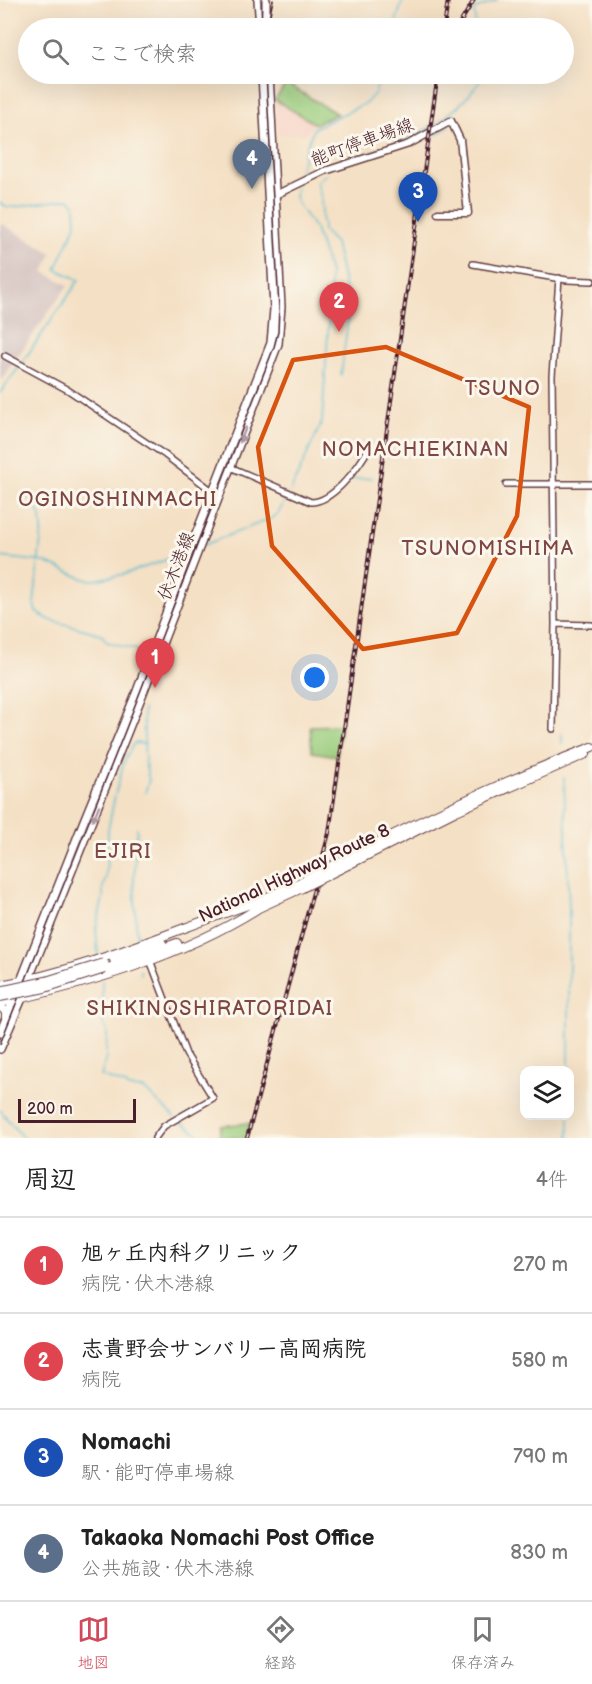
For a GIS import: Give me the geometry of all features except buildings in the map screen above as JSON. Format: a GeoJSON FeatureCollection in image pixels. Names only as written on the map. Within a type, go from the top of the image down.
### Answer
{"type":"FeatureCollection","features":[{"type":"Feature","properties":{"kind":"highway","name":"National Highway Route 8"},"geometry":{"type":"LineString","coordinates":[[0,992],[105,966],[193,937],[257,909],[454,809],[559,759],[592,746]]}},
{"type":"Feature","properties":{"kind":"highway","name":"National Highway Route 8"},"geometry":{"type":"LineString","coordinates":[[454,809],[592,752]]}},
{"type":"Feature","properties":{"kind":"highway"},"geometry":{"type":"LineString","coordinates":[[527,780],[592,757]]}},
{"type":"Feature","properties":{"kind":"highway","name":"National Highway Route 8"},"geometry":{"type":"LineString","coordinates":[[0,997],[45,988],[105,966],[185,934],[265,898],[299,886]]}},
{"type":"Feature","properties":{"kind":"highway"},"geometry":{"type":"LineString","coordinates":[[0,986],[48,975],[119,953],[265,898]]}},
{"type":"Feature","properties":{"kind":"highway"},"geometry":{"type":"LineString","coordinates":[[6,1018],[6,1012],[0,1005],[94,979],[150,960],[230,926],[257,909]]}},
{"type":"Feature","properties":{"kind":"main road"},"geometry":{"type":"LineString","coordinates":[[258,0],[259,18]]}},
{"type":"Feature","properties":{"kind":"main road"},"geometry":{"type":"LineString","coordinates":[[266,0],[266,18]]}},
{"type":"Feature","properties":{"kind":"main road","name":"伏木港線"},"geometry":{"type":"LineString","coordinates":[[0,1033],[13,1000],[34,963],[97,811],[271,343],[274,309],[262,84]]}},
{"type":"Feature","properties":{"kind":"main road","name":"伏木港線"},"geometry":{"type":"LineString","coordinates":[[0,1049],[22,998],[25,981],[82,823],[217,493],[230,467],[279,336],[281,317],[269,84]]}},
{"type":"Feature","properties":{"kind":"main road","name":"能町停車場線"},"geometry":{"type":"LineString","coordinates":[[268,199],[317,174],[409,144],[451,121],[462,148],[468,213],[438,213]]}},
{"type":"Feature","properties":{"kind":"main road"},"geometry":{"type":"LineString","coordinates":[[34,963],[40,974],[48,975]]}},
{"type":"Feature","properties":{"kind":"street"},"geometry":{"type":"LineString","coordinates":[[473,264],[592,281]]}},
{"type":"Feature","properties":{"kind":"street"},"geometry":{"type":"LineString","coordinates":[[553,729],[555,624],[552,376],[559,278]]}},
{"type":"Feature","properties":{"kind":"street"},"geometry":{"type":"LineString","coordinates":[[5,356],[68,390],[217,493]]}},
{"type":"Feature","properties":{"kind":"street"},"geometry":{"type":"LineString","coordinates":[[230,467],[311,502],[317,502],[349,478],[365,455],[367,451],[365,447]]}},
{"type":"Feature","properties":{"kind":"street"},"geometry":{"type":"LineString","coordinates":[[506,484],[592,484]]}},
{"type":"Feature","properties":{"kind":"street"},"geometry":{"type":"LineString","coordinates":[[555,624],[592,625]]}},
{"type":"Feature","properties":{"kind":"street"},"geometry":{"type":"LineString","coordinates":[[150,960],[186,1054],[213,1098],[164,1126],[155,1138]]}},
{"type":"Feature","properties":{"kind":"highlighted area"},"geometry":{"type":"Polygon","coordinates":[[[386,347],[529,407],[517,516],[457,633],[363,649],[272,546],[258,447],[293,360],[386,347]]]}},
{"type":"Feature","properties":{"kind":"shaded area"},"geometry":{"type":"Polygon","coordinates":[[[283,84],[290,84],[338,114],[314,125],[306,134],[277,135],[274,99],[283,84]]]}},
{"type":"Feature","properties":{"kind":"shaded area"},"geometry":{"type":"Polygon","coordinates":[[[0,223],[52,253],[44,272],[68,285],[0,381],[0,223]]]}},
{"type":"Feature","properties":{"kind":"green space"},"geometry":{"type":"Polygon","coordinates":[[[288,84],[337,114],[315,124],[275,100],[288,84]]]}},
{"type":"Feature","properties":{"kind":"green space"},"geometry":{"type":"Polygon","coordinates":[[[341,725],[337,756],[312,752],[310,726],[341,725]]]}},
{"type":"Feature","properties":{"kind":"green space"},"geometry":{"type":"Polygon","coordinates":[[[250,1124],[246,1138],[219,1138],[221,1126],[250,1124]]]}},
{"type":"Feature","properties":{"kind":"waterway"},"geometry":{"type":"LineString","coordinates":[[397,18],[403,0]]}},
{"type":"Feature","properties":{"kind":"waterway"},"geometry":{"type":"LineString","coordinates":[[475,18],[474,10],[498,0]]}},
{"type":"Feature","properties":{"kind":"waterway"},"geometry":{"type":"LineString","coordinates":[[297,182],[314,128],[366,103],[375,93],[378,84]]}},
{"type":"Feature","properties":{"kind":"waterway"},"geometry":{"type":"LineString","coordinates":[[327,168],[403,141],[431,127],[457,107],[478,84]]}},
{"type":"Feature","properties":{"kind":"waterway"},"geometry":{"type":"LineString","coordinates":[[436,135],[449,126]]}},
{"type":"Feature","properties":{"kind":"waterway"},"geometry":{"type":"LineString","coordinates":[[327,173],[317,182],[321,197],[323,231],[335,243],[345,288],[348,320],[341,375]]}},
{"type":"Feature","properties":{"kind":"waterway"},"geometry":{"type":"LineString","coordinates":[[291,490],[322,422],[330,303],[330,273],[315,229],[297,203],[296,187]]}},
{"type":"Feature","properties":{"kind":"waterway"},"geometry":{"type":"LineString","coordinates":[[0,203],[8,207],[15,207],[69,199],[75,204],[76,225],[56,269],[79,280],[22,363]]}},
{"type":"Feature","properties":{"kind":"waterway"},"geometry":{"type":"LineString","coordinates":[[0,393],[19,367]]}},
{"type":"Feature","properties":{"kind":"waterway"},"geometry":{"type":"LineString","coordinates":[[352,479],[372,478]]}},
{"type":"Feature","properties":{"kind":"waterway"},"geometry":{"type":"LineString","coordinates":[[204,545],[270,519],[278,514],[288,494]]}},
{"type":"Feature","properties":{"kind":"waterway"},"geometry":{"type":"LineString","coordinates":[[22,496],[31,498],[41,516],[42,529],[34,604],[36,612],[50,620],[101,634],[107,642],[137,650]]}},
{"type":"Feature","properties":{"kind":"waterway"},"geometry":{"type":"LineString","coordinates":[[0,557],[45,562],[84,579],[95,580],[125,574],[186,553]]}},
{"type":"Feature","properties":{"kind":"waterway"},"geometry":{"type":"LineString","coordinates":[[143,709],[145,763],[149,780],[145,793]]}},
{"type":"Feature","properties":{"kind":"waterway"},"geometry":{"type":"LineString","coordinates":[[562,734],[562,744]]}},
{"type":"Feature","properties":{"kind":"waterway"},"geometry":{"type":"LineString","coordinates":[[98,955],[96,929],[106,877],[108,830],[115,795],[124,762],[134,743],[145,744]]}},
{"type":"Feature","properties":{"kind":"waterway"},"geometry":{"type":"LineString","coordinates":[[564,778],[569,909],[569,1066]]}},
{"type":"Feature","properties":{"kind":"waterway"},"geometry":{"type":"LineString","coordinates":[[137,828],[134,881],[137,939]]}},
{"type":"Feature","properties":{"kind":"waterway"},"geometry":{"type":"LineString","coordinates":[[102,981],[103,1023],[107,1031],[106,1058],[101,1076],[129,1088],[144,1089],[174,1117]]}},
{"type":"Feature","properties":{"kind":"waterway"},"geometry":{"type":"LineString","coordinates":[[0,1110],[23,1138]]}},
{"type":"Feature","properties":{"kind":"waterway"},"geometry":{"type":"LineString","coordinates":[[178,1120],[204,1138]]}},
{"type":"Feature","properties":{"kind":"waterway"},"geometry":{"type":"LineString","coordinates":[[569,1120],[569,1138]]}},
{"type":"Feature","properties":{"kind":"tram line"},"geometry":{"type":"LineString","coordinates":[[261,0],[262,18]]}},
{"type":"Feature","properties":{"kind":"tram line"},"geometry":{"type":"LineString","coordinates":[[269,18],[273,0]]}},
{"type":"Feature","properties":{"kind":"tram line"},"geometry":{"type":"LineString","coordinates":[[0,1044],[125,731],[274,347],[278,332],[279,307],[267,84]]}},
{"type":"Feature","properties":{"kind":"railway"},"geometry":{"type":"LineString","coordinates":[[445,18],[448,0]]}},
{"type":"Feature","properties":{"kind":"railway"},"geometry":{"type":"LineString","coordinates":[[463,18],[474,0]]}},
{"type":"Feature","properties":{"kind":"railway"},"geometry":{"type":"LineString","coordinates":[[247,1138],[329,833],[437,84]]}},
{"type":"Feature","properties":{"kind":"place","name":"Takaoka Nomachi Post Office"},"geometry":{"type":"Point","coordinates":[252,189]}},
{"type":"Feature","properties":{"kind":"place","name":"Nomachi"},"geometry":{"type":"Point","coordinates":[418,222]}},
{"type":"Feature","properties":{"kind":"place","name":"志貴野会サンバリー高岡病院"},"geometry":{"type":"Point","coordinates":[339,332]}},
{"type":"Feature","properties":{"kind":"place","name":"旭ヶ丘内科クリニック"},"geometry":{"type":"Point","coordinates":[155,688]}},
{"type":"Feature","properties":{"kind":"district","name":"TSUNO"},"geometry":{"type":"Point","coordinates":[503,388]}},
{"type":"Feature","properties":{"kind":"district","name":"NOMACHIEKINAN"},"geometry":{"type":"Point","coordinates":[416,449]}},
{"type":"Feature","properties":{"kind":"district","name":"OGINOSHINMACHI"},"geometry":{"type":"Point","coordinates":[118,499]}},
{"type":"Feature","properties":{"kind":"district","name":"TSUNOMISHIMA"},"geometry":{"type":"Point","coordinates":[488,548]}},
{"type":"Feature","properties":{"kind":"district","name":"EJIRI"},"geometry":{"type":"Point","coordinates":[123,851]}},
{"type":"Feature","properties":{"kind":"district","name":"SHIKINOSHIRATORIDAI"},"geometry":{"type":"Point","coordinates":[210,1008]}}]}
